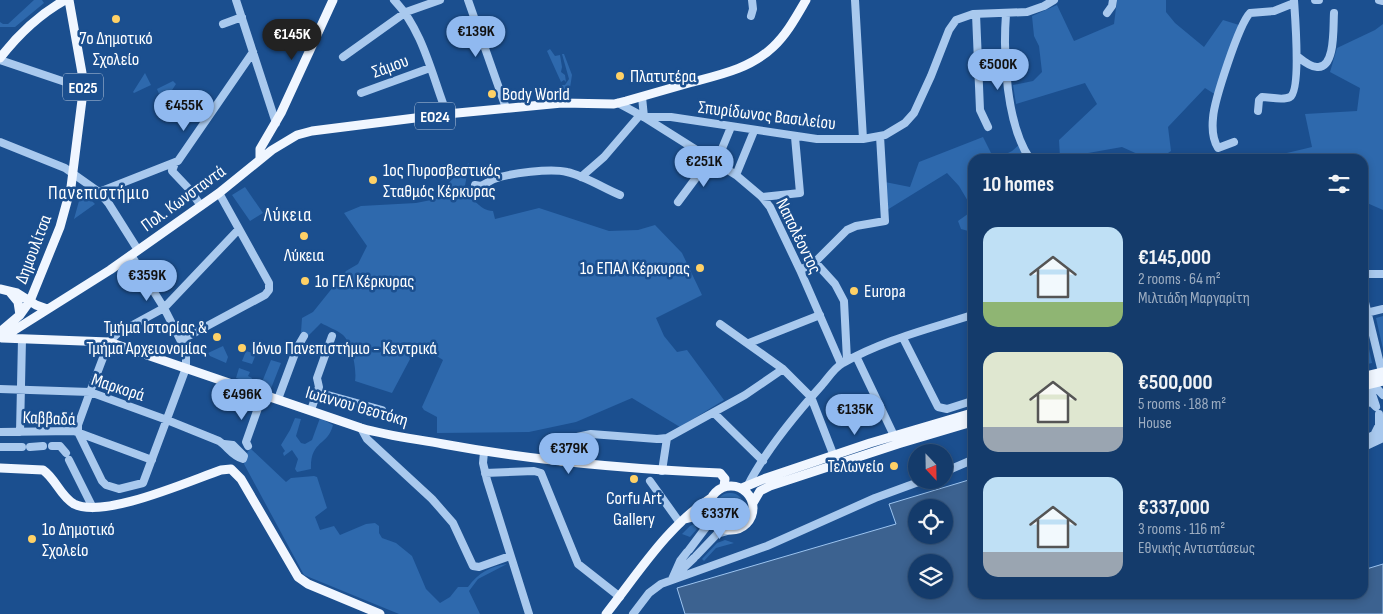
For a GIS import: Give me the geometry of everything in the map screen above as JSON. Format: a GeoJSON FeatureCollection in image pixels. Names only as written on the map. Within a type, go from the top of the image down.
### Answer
{"type":"FeatureCollection","features":[{"type":"Feature","properties":{"kind":"main road"},"geometry":{"type":"LineString","coordinates":[[0,59],[20,35],[52,8],[65,0]]}},
{"type":"Feature","properties":{"kind":"main road","name":"Δημουλίτσα"},"geometry":{"type":"LineString","coordinates":[[30,301],[63,218],[73,174],[83,88],[69,0]]}},
{"type":"Feature","properties":{"kind":"main road"},"geometry":{"type":"LineString","coordinates":[[260,159],[260,150],[275,126],[333,0]]}},
{"type":"Feature","properties":{"kind":"main road","name":"ΕΟ24"},"geometry":{"type":"LineString","coordinates":[[260,159],[283,143],[306,132],[447,114],[570,102],[618,103],[729,72],[756,60],[779,42],[806,0]]}},
{"type":"Feature","properties":{"kind":"main road"},"geometry":{"type":"LineString","coordinates":[[275,126],[277,137],[283,143]]}},
{"type":"Feature","properties":{"kind":"main road","name":"Πολ. Κωνσταντά"},"geometry":{"type":"LineString","coordinates":[[1,336],[86,285],[134,253],[219,193],[260,159]]}},
{"type":"Feature","properties":{"kind":"main road"},"geometry":{"type":"LineString","coordinates":[[4,290],[19,294],[47,308]]}},
{"type":"Feature","properties":{"kind":"main road"},"geometry":{"type":"LineString","coordinates":[[1,336],[20,315],[18,302],[4,290]]}},
{"type":"Feature","properties":{"kind":"main road","name":"ΕΟ25"},"geometry":{"type":"LineString","coordinates":[[20,315],[30,301]]}},
{"type":"Feature","properties":{"kind":"main road","name":"Ιωάννου Θεοτόκη"},"geometry":{"type":"LineString","coordinates":[[1,336],[22,339],[109,342],[361,428],[393,436],[484,452],[606,467],[720,473],[725,479],[724,486]]}},
{"type":"Feature","properties":{"kind":"main road"},"geometry":{"type":"LineString","coordinates":[[1368,376],[1382,374]]}},
{"type":"Feature","properties":{"kind":"main road"},"geometry":{"type":"LineString","coordinates":[[1368,385],[1372,384],[1382,374]]}},
{"type":"Feature","properties":{"kind":"main road"},"geometry":{"type":"LineString","coordinates":[[713,523],[708,507],[715,492],[724,486],[745,488],[766,478],[834,455],[896,440],[952,423],[968,415]]}},
{"type":"Feature","properties":{"kind":"main road"},"geometry":{"type":"LineString","coordinates":[[952,423],[968,422]]}},
{"type":"Feature","properties":{"kind":"main road"},"geometry":{"type":"LineString","coordinates":[[752,503],[760,491],[765,488],[837,464],[896,440]]}},
{"type":"Feature","properties":{"kind":"main road"},"geometry":{"type":"LineString","coordinates":[[0,468],[44,470],[70,501],[79,506],[93,508],[121,504],[221,470],[231,469],[241,479],[298,577],[308,584],[380,614]]}},
{"type":"Feature","properties":{"kind":"main road"},"geometry":{"type":"LineString","coordinates":[[682,521],[697,516],[722,528],[738,529],[747,524],[753,512],[752,503],[745,488]]}},
{"type":"Feature","properties":{"kind":"main road"},"geometry":{"type":"LineString","coordinates":[[606,614],[682,521],[695,508],[711,498]]}},
{"type":"Feature","properties":{"kind":"street"},"geometry":{"type":"LineString","coordinates":[[236,0],[275,126]]}},
{"type":"Feature","properties":{"kind":"street"},"geometry":{"type":"LineString","coordinates":[[394,0],[406,12],[417,32],[447,114]]}},
{"type":"Feature","properties":{"kind":"street"},"geometry":{"type":"LineString","coordinates":[[343,57],[406,12],[440,0]]}},
{"type":"Feature","properties":{"kind":"street"},"geometry":{"type":"LineString","coordinates":[[468,0],[506,108]]}},
{"type":"Feature","properties":{"kind":"street"},"geometry":{"type":"LineString","coordinates":[[751,16],[753,9],[752,0]]}},
{"type":"Feature","properties":{"kind":"street"},"geometry":{"type":"LineString","coordinates":[[856,0],[863,138]]}},
{"type":"Feature","properties":{"kind":"street","name":"Σπυρίδωνος Βασιλείου"},"geometry":{"type":"LineString","coordinates":[[642,116],[671,117],[825,140],[880,136],[900,128],[914,113],[954,23],[964,16],[976,14],[1006,14],[1030,11],[1054,0]]}},
{"type":"Feature","properties":{"kind":"street"},"geometry":{"type":"LineString","coordinates":[[1107,13],[1112,6],[1113,0]]}},
{"type":"Feature","properties":{"kind":"street"},"geometry":{"type":"LineString","coordinates":[[1379,0],[1383,1]]}},
{"type":"Feature","properties":{"kind":"street"},"geometry":{"type":"LineString","coordinates":[[1234,142],[1218,148],[1212,128],[1212,120],[1217,97],[1241,27],[1250,13],[1274,10],[1294,1],[1296,56],[1295,82],[1292,96],[1285,99],[1262,97],[1258,100],[1258,112]]}},
{"type":"Feature","properties":{"kind":"street"},"geometry":{"type":"LineString","coordinates":[[1296,56],[1316,67],[1321,67],[1327,63],[1330,56],[1334,13]]}},
{"type":"Feature","properties":{"kind":"street"},"geometry":{"type":"LineString","coordinates":[[976,14],[980,110],[988,127]]}},
{"type":"Feature","properties":{"kind":"street"},"geometry":{"type":"LineString","coordinates":[[1006,14],[1005,61],[1015,128],[1027,154]]}},
{"type":"Feature","properties":{"kind":"street"},"geometry":{"type":"LineString","coordinates":[[223,24],[242,17]]}},
{"type":"Feature","properties":{"kind":"street"},"geometry":{"type":"LineString","coordinates":[[98,192],[174,163],[181,157],[253,52]]}},
{"type":"Feature","properties":{"kind":"street"},"geometry":{"type":"LineString","coordinates":[[0,59],[83,88]]}},
{"type":"Feature","properties":{"kind":"street","name":"Σάμου"},"geometry":{"type":"LineString","coordinates":[[361,93],[430,68]]}},
{"type":"Feature","properties":{"kind":"street"},"geometry":{"type":"LineString","coordinates":[[580,177],[604,157],[642,116],[642,97]]}},
{"type":"Feature","properties":{"kind":"street","name":"Ναπολέοντος"},"geometry":{"type":"LineString","coordinates":[[618,103],[736,175],[762,196],[770,207],[844,362]]}},
{"type":"Feature","properties":{"kind":"street"},"geometry":{"type":"LineString","coordinates":[[678,202],[713,161],[731,127]]}},
{"type":"Feature","properties":{"kind":"street"},"geometry":{"type":"LineString","coordinates":[[736,175],[754,130]]}},
{"type":"Feature","properties":{"kind":"street"},"geometry":{"type":"LineString","coordinates":[[800,270],[816,262],[847,230],[856,226],[885,221],[880,136]]}},
{"type":"Feature","properties":{"kind":"street"},"geometry":{"type":"LineString","coordinates":[[762,196],[800,193],[795,137]]}},
{"type":"Feature","properties":{"kind":"street"},"geometry":{"type":"LineString","coordinates":[[0,142],[58,165],[98,192],[109,204],[134,253],[164,308],[181,340],[186,351],[186,368],[143,483],[119,489],[106,485],[102,481],[78,432],[78,425],[109,342],[118,333],[164,308],[239,229]]}},
{"type":"Feature","properties":{"kind":"street"},"geometry":{"type":"LineString","coordinates":[[174,163],[172,171],[190,190],[201,206]]}},
{"type":"Feature","properties":{"kind":"street"},"geometry":{"type":"LineString","coordinates":[[475,185],[481,186],[498,178],[540,171],[561,171],[580,177],[620,195]]}},
{"type":"Feature","properties":{"kind":"street"},"geometry":{"type":"LineString","coordinates":[[181,340],[265,295],[269,290],[269,283],[219,193]]}},
{"type":"Feature","properties":{"kind":"street"},"geometry":{"type":"LineString","coordinates":[[816,262],[835,284],[844,299],[844,362]]}},
{"type":"Feature","properties":{"kind":"street"},"geometry":{"type":"LineString","coordinates":[[1368,274],[1383,274]]}},
{"type":"Feature","properties":{"kind":"street"},"geometry":{"type":"LineString","coordinates":[[1368,312],[1383,308]]}},
{"type":"Feature","properties":{"kind":"street"},"geometry":{"type":"LineString","coordinates":[[749,343],[820,315]]}},
{"type":"Feature","properties":{"kind":"street"},"geometry":{"type":"LineString","coordinates":[[745,488],[811,397],[844,362],[877,346],[968,316]]}},
{"type":"Feature","properties":{"kind":"street"},"geometry":{"type":"LineString","coordinates":[[720,324],[783,369],[811,397],[837,464]]}},
{"type":"Feature","properties":{"kind":"street"},"geometry":{"type":"LineString","coordinates":[[1368,324],[1382,374]]}},
{"type":"Feature","properties":{"kind":"street"},"geometry":{"type":"LineString","coordinates":[[278,399],[297,348],[304,336]]}},
{"type":"Feature","properties":{"kind":"street"},"geometry":{"type":"LineString","coordinates":[[311,410],[319,385],[317,378],[332,336]]}},
{"type":"Feature","properties":{"kind":"street"},"geometry":{"type":"LineString","coordinates":[[903,338],[936,404],[942,409],[947,409],[968,402]]}},
{"type":"Feature","properties":{"kind":"street"},"geometry":{"type":"LineString","coordinates":[[20,432],[22,339]]}},
{"type":"Feature","properties":{"kind":"street"},"geometry":{"type":"LineString","coordinates":[[856,356],[896,440]]}},
{"type":"Feature","properties":{"kind":"street"},"geometry":{"type":"LineString","coordinates":[[562,462],[566,444],[584,434],[667,438],[753,390],[783,369]]}},
{"type":"Feature","properties":{"kind":"street"},"geometry":{"type":"LineString","coordinates":[[1368,381],[1383,395]]}},
{"type":"Feature","properties":{"kind":"street"},"geometry":{"type":"LineString","coordinates":[[1372,384],[1372,395],[1379,412],[1379,425],[1375,433]]}},
{"type":"Feature","properties":{"kind":"street","name":"Μαρκορά"},"geometry":{"type":"LineString","coordinates":[[0,389],[90,392],[167,420],[224,444]]}},
{"type":"Feature","properties":{"kind":"street"},"geometry":{"type":"LineString","coordinates":[[317,392],[382,410]]}},
{"type":"Feature","properties":{"kind":"street"},"geometry":{"type":"LineString","coordinates":[[248,446],[246,442],[263,394]]}},
{"type":"Feature","properties":{"kind":"street"},"geometry":{"type":"LineString","coordinates":[[1368,402],[1372,403],[1379,412]]}},
{"type":"Feature","properties":{"kind":"street"},"geometry":{"type":"LineString","coordinates":[[947,409],[952,423]]}},
{"type":"Feature","properties":{"kind":"street"},"geometry":{"type":"LineString","coordinates":[[714,413],[763,461]]}},
{"type":"Feature","properties":{"kind":"street"},"geometry":{"type":"LineString","coordinates":[[361,428],[367,439],[432,499],[453,523],[472,566],[479,567],[510,556]]}},
{"type":"Feature","properties":{"kind":"street"},"geometry":{"type":"LineString","coordinates":[[1368,437],[1383,430]]}},
{"type":"Feature","properties":{"kind":"street","name":"Καββαδά"},"geometry":{"type":"LineString","coordinates":[[0,432],[78,432],[152,460]]}},
{"type":"Feature","properties":{"kind":"street"},"geometry":{"type":"LineString","coordinates":[[662,471],[667,438]]}},
{"type":"Feature","properties":{"kind":"street"},"geometry":{"type":"LineString","coordinates":[[1368,445],[1383,438]]}},
{"type":"Feature","properties":{"kind":"street"},"geometry":{"type":"LineString","coordinates":[[0,447],[60,446],[93,508]]}},
{"type":"Feature","properties":{"kind":"street"},"geometry":{"type":"LineString","coordinates":[[484,452],[485,473],[528,614]]}},
{"type":"Feature","properties":{"kind":"street"},"geometry":{"type":"LineString","coordinates":[[953,468],[968,462]]}},
{"type":"Feature","properties":{"kind":"street"},"geometry":{"type":"LineString","coordinates":[[485,473],[534,471],[541,473],[578,564],[620,597]]}},
{"type":"Feature","properties":{"kind":"street"},"geometry":{"type":"LineString","coordinates":[[650,481],[682,521]]}},
{"type":"Feature","properties":{"kind":"street"},"geometry":{"type":"LineString","coordinates":[[633,614],[654,588],[672,579],[767,546],[875,498],[908,486]]}},
{"type":"Feature","properties":{"kind":"street"},"geometry":{"type":"LineString","coordinates":[[672,579],[680,561],[713,523]]}},
{"type":"Feature","properties":{"kind":"street"},"geometry":{"type":"LineString","coordinates":[[672,579],[712,538],[717,534],[730,530]]}},
{"type":"Feature","properties":{"kind":"shaded area"},"geometry":{"type":"Polygon","coordinates":[[[34,0],[42,0],[44,3],[15,27],[0,27],[0,22],[8,24],[34,0]]]}},
{"type":"Feature","properties":{"kind":"shaded area"},"geometry":{"type":"Polygon","coordinates":[[[1117,0],[1166,0],[1166,12],[1175,23],[1204,47],[1223,20],[1239,25],[1216,95],[1205,88],[1168,127],[1171,151],[1166,154],[1138,154],[1122,147],[1083,154],[1060,154],[1059,140],[1097,104],[1085,83],[1016,104],[1013,85],[1033,81],[1042,72],[1039,46],[1034,36],[1032,16],[1057,5],[1074,41],[1114,24],[1117,0]]]}},
{"type":"Feature","properties":{"kind":"shaded area"},"geometry":{"type":"Polygon","coordinates":[[[1383,24],[1383,210],[1368,203],[1368,154],[1283,154],[1312,147],[1305,114],[1357,111],[1360,88],[1330,72],[1337,48],[1375,30],[1383,24]]]}},
{"type":"Feature","properties":{"kind":"shaded area"},"geometry":{"type":"Polygon","coordinates":[[[550,49],[555,56],[560,55],[561,72],[565,75],[566,82],[564,80],[561,82],[547,51],[550,49]]]}},
{"type":"Feature","properties":{"kind":"shaded area"},"geometry":{"type":"Polygon","coordinates":[[[562,54],[564,54],[572,75],[570,88],[565,92],[562,85],[565,85],[569,79],[562,54]]]}},
{"type":"Feature","properties":{"kind":"shaded area"},"geometry":{"type":"Polygon","coordinates":[[[145,73],[151,85],[134,93],[133,92],[145,73]]]}},
{"type":"Feature","properties":{"kind":"shaded area"},"geometry":{"type":"Polygon","coordinates":[[[173,81],[176,84],[163,104],[157,89],[173,81]]]}},
{"type":"Feature","properties":{"kind":"shaded area"},"geometry":{"type":"Polygon","coordinates":[[[983,137],[992,154],[968,154],[968,201],[959,186],[947,173],[887,210],[885,182],[910,187],[919,162],[983,137]]]}},
{"type":"Feature","properties":{"kind":"shaded area"},"geometry":{"type":"Polygon","coordinates":[[[1020,144],[1025,154],[1006,154],[1020,144]]]}},
{"type":"Feature","properties":{"kind":"shaded area"},"geometry":{"type":"Polygon","coordinates":[[[469,163],[463,197],[472,200],[484,209],[493,211],[495,219],[539,208],[609,231],[638,230],[655,225],[682,253],[702,295],[656,318],[664,336],[677,352],[687,350],[724,400],[680,427],[632,398],[576,422],[529,432],[437,433],[437,417],[422,407],[443,360],[418,344],[392,393],[355,381],[351,350],[341,333],[321,323],[308,336],[301,332],[302,318],[313,312],[346,271],[358,264],[367,246],[344,213],[361,206],[416,203],[431,200],[469,163]]]}},
{"type":"Feature","properties":{"kind":"shaded area"},"geometry":{"type":"Polygon","coordinates":[[[245,187],[263,213],[250,221],[232,195],[245,187]]]}},
{"type":"Feature","properties":{"kind":"shaded area"},"geometry":{"type":"Polygon","coordinates":[[[89,198],[95,204],[74,219],[79,201],[89,198]]]}},
{"type":"Feature","properties":{"kind":"shaded area"},"geometry":{"type":"Polygon","coordinates":[[[968,214],[968,231],[961,229],[958,221],[968,214]]]}},
{"type":"Feature","properties":{"kind":"shaded area"},"geometry":{"type":"Polygon","coordinates":[[[1383,316],[1383,349],[1376,318],[1383,316]]]}},
{"type":"Feature","properties":{"kind":"shaded area"},"geometry":{"type":"Polygon","coordinates":[[[223,346],[228,357],[226,363],[210,356],[208,353],[223,346]]]}},
{"type":"Feature","properties":{"kind":"shaded area"},"geometry":{"type":"Polygon","coordinates":[[[1368,349],[1372,363],[1368,364],[1368,349]]]}},
{"type":"Feature","properties":{"kind":"shaded area"},"geometry":{"type":"Polygon","coordinates":[[[246,351],[256,354],[252,364],[242,361],[246,351]]]}},
{"type":"Feature","properties":{"kind":"shaded area"},"geometry":{"type":"Polygon","coordinates":[[[271,360],[281,363],[270,391],[255,385],[257,380],[262,382],[271,360]]]}},
{"type":"Feature","properties":{"kind":"shaded area"},"geometry":{"type":"Polygon","coordinates":[[[239,368],[250,372],[248,376],[252,378],[250,383],[236,378],[239,368]]]}},
{"type":"Feature","properties":{"kind":"shaded area"},"geometry":{"type":"Polygon","coordinates":[[[295,418],[301,419],[296,436],[301,443],[305,444],[312,440],[320,418],[333,425],[331,432],[313,453],[311,469],[297,472],[295,469],[298,459],[292,450],[284,456],[283,453],[285,451],[281,445],[295,418]]]}},
{"type":"Feature","properties":{"kind":"shaded area"},"geometry":{"type":"Polygon","coordinates":[[[250,448],[286,482],[291,478],[317,477],[327,508],[315,517],[320,530],[334,526],[340,535],[366,524],[375,523],[379,526],[379,533],[382,538],[396,543],[412,556],[426,589],[440,603],[450,597],[458,587],[468,587],[485,571],[507,564],[478,579],[469,591],[480,614],[399,614],[304,575],[244,464],[250,448]]]}},
{"type":"Feature","properties":{"kind":"shaded area"},"geometry":{"type":"Polygon","coordinates":[[[968,480],[968,599],[1368,599],[1368,568],[1383,564],[1383,614],[685,614],[677,588],[896,524],[889,504],[939,489],[953,489],[953,485],[968,480]]]}},
{"type":"Feature","properties":{"kind":"shaded area"},"geometry":{"type":"Polygon","coordinates":[[[730,493],[741,497],[745,508],[741,519],[730,523],[719,519],[715,508],[719,497],[730,493]]]}},
{"type":"Feature","properties":{"kind":"shaded area"},"geometry":{"type":"Polygon","coordinates":[[[694,524],[697,529],[690,537],[682,534],[690,526],[694,524]]]}},
{"type":"Feature","properties":{"kind":"shaded area"},"geometry":{"type":"Polygon","coordinates":[[[725,540],[734,543],[716,548],[704,561],[702,559],[717,543],[725,540]]]}},
{"type":"Feature","properties":{"kind":"place","name":"7ο Δημοτικό Σχολείο"},"geometry":{"type":"Point","coordinates":[116,19]}},
{"type":"Feature","properties":{"kind":"place","name":"Πλατυτέρα"},"geometry":{"type":"Point","coordinates":[620,76]}},
{"type":"Feature","properties":{"kind":"place","name":"Body World"},"geometry":{"type":"Point","coordinates":[492,94]}},
{"type":"Feature","properties":{"kind":"place","name":"1ος Πυροσβεστικός Σταθμός Κέρκυρας"},"geometry":{"type":"Point","coordinates":[373,180]}},
{"type":"Feature","properties":{"kind":"place","name":"Λύκεια"},"geometry":{"type":"Point","coordinates":[304,236]}},
{"type":"Feature","properties":{"kind":"place","name":"1ο ΕΠΑΛ Κέρκυρας"},"geometry":{"type":"Point","coordinates":[700,268]}},
{"type":"Feature","properties":{"kind":"place","name":"1ο ΓΕΛ Κέρκυρας"},"geometry":{"type":"Point","coordinates":[305,281]}},
{"type":"Feature","properties":{"kind":"place","name":"Europa"},"geometry":{"type":"Point","coordinates":[854,291]}},
{"type":"Feature","properties":{"kind":"place","name":"Τμήμα Ιστορίας & Τμήμα Αρχειονομίας"},"geometry":{"type":"Point","coordinates":[217,337]}},
{"type":"Feature","properties":{"kind":"place","name":"Ιόνιο Πανεπιστήμιο - Κεντρικά"},"geometry":{"type":"Point","coordinates":[242,348]}},
{"type":"Feature","properties":{"kind":"place","name":"Τελωνείο"},"geometry":{"type":"Point","coordinates":[894,466]}},
{"type":"Feature","properties":{"kind":"place","name":"Corfu Art Gallery"},"geometry":{"type":"Point","coordinates":[634,479]}},
{"type":"Feature","properties":{"kind":"place","name":"1ο Δημοτικό Σχολείο"},"geometry":{"type":"Point","coordinates":[32,539]}},
{"type":"Feature","properties":{"kind":"district","name":"Πανεπιστήμιο"},"geometry":{"type":"Point","coordinates":[99,192]}},
{"type":"Feature","properties":{"kind":"district","name":"Λύκεια"},"geometry":{"type":"Point","coordinates":[288,214]}}]}
